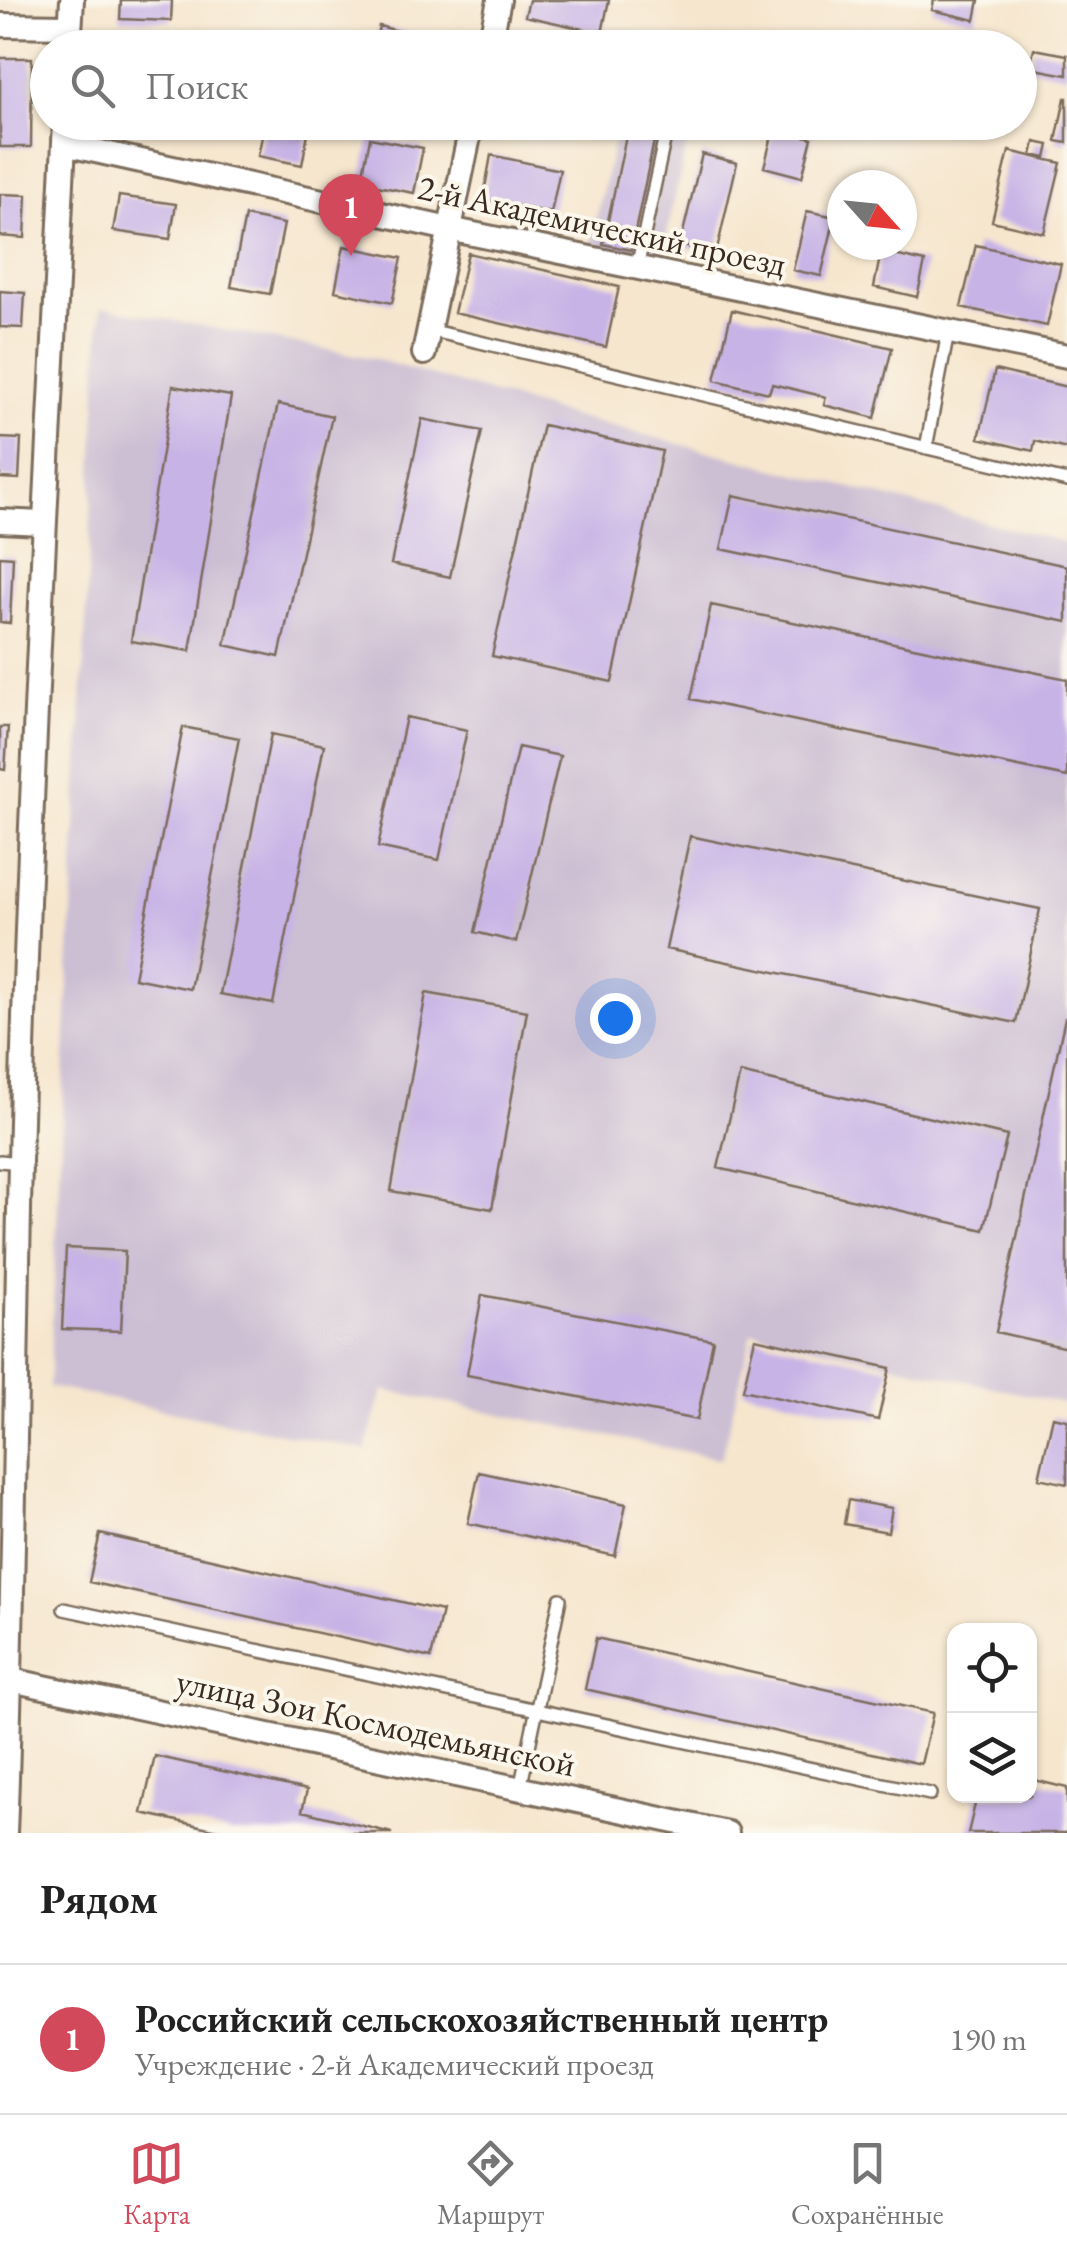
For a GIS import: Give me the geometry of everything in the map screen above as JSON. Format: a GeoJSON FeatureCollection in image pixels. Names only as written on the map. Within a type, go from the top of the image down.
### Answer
{"type":"FeatureCollection","features":[{"type":"Feature","properties":{"kind":"street"},"geometry":{"type":"LineString","coordinates":[[70,30],[72,0]]}},
{"type":"Feature","properties":{"kind":"street"},"geometry":{"type":"LineString","coordinates":[[493,30],[499,0]]}},
{"type":"Feature","properties":{"kind":"street"},"geometry":{"type":"LineString","coordinates":[[0,25],[30,30]]}},
{"type":"Feature","properties":{"kind":"street"},"geometry":{"type":"LineString","coordinates":[[5,1833],[11,1680],[10,1162],[65,140]]}},
{"type":"Feature","properties":{"kind":"street","name":"2-й Академический проезд"},"geometry":{"type":"LineString","coordinates":[[93,140],[449,229],[1067,356]]}},
{"type":"Feature","properties":{"kind":"street"},"geometry":{"type":"LineString","coordinates":[[426,342],[468,140]]}},
{"type":"Feature","properties":{"kind":"street"},"geometry":{"type":"LineString","coordinates":[[0,521],[42,523]]}},
{"type":"Feature","properties":{"kind":"street","name":"улица Зои Космодемьянской"},"geometry":{"type":"LineString","coordinates":[[11,1680],[727,1833]]}},
{"type":"Feature","properties":{"kind":"lane"},"geometry":{"type":"LineString","coordinates":[[636,268],[664,140]]}},
{"type":"Feature","properties":{"kind":"lane"},"geometry":{"type":"LineString","coordinates":[[926,448],[948,333]]}},
{"type":"Feature","properties":{"kind":"lane"},"geometry":{"type":"LineString","coordinates":[[426,342],[1067,481]]}},
{"type":"Feature","properties":{"kind":"lane"},"geometry":{"type":"LineString","coordinates":[[520,1789],[560,1599]]}},
{"type":"Feature","properties":{"kind":"lane"},"geometry":{"type":"LineString","coordinates":[[64,1610],[930,1794]]}},
{"type":"Feature","properties":{"kind":"shaded area"},"geometry":{"type":"Polygon","coordinates":[[[614,140],[688,140],[660,263],[590,248],[614,140]]]}},
{"type":"Feature","properties":{"kind":"shaded area"},"geometry":{"type":"Polygon","coordinates":[[[101,307],[372,358],[574,417],[1067,543],[1067,1404],[752,1332],[721,1459],[383,1390],[366,1450],[49,1387],[101,307]]]}},
{"type":"Feature","properties":{"kind":"building"},"geometry":{"type":"Polygon","coordinates":[[[121,0],[172,0],[171,21],[120,19],[121,0]]]}},
{"type":"Feature","properties":{"kind":"building"},"geometry":{"type":"Polygon","coordinates":[[[529,0],[609,0],[603,30],[525,16],[529,0]]]}},
{"type":"Feature","properties":{"kind":"building"},"geometry":{"type":"Polygon","coordinates":[[[934,0],[979,0],[975,20],[932,10],[934,0]]]}},
{"type":"Feature","properties":{"kind":"building"},"geometry":{"type":"Polygon","coordinates":[[[1037,50],[1067,55],[1067,75],[1037,69],[1037,50]]]}},
{"type":"Feature","properties":{"kind":"building"},"geometry":{"type":"Polygon","coordinates":[[[0,58],[30,58],[31,147],[0,147],[0,58]]]}},
{"type":"Feature","properties":{"kind":"building"},"geometry":{"type":"Polygon","coordinates":[[[1067,98],[1067,143],[1056,141],[1067,98]]]}},
{"type":"Feature","properties":{"kind":"building"},"geometry":{"type":"Polygon","coordinates":[[[261,140],[307,140],[302,165],[258,156],[261,140]]]}},
{"type":"Feature","properties":{"kind":"building"},"geometry":{"type":"Polygon","coordinates":[[[370,140],[423,148],[414,193],[361,183],[370,140]]]}},
{"type":"Feature","properties":{"kind":"building"},"geometry":{"type":"Polygon","coordinates":[[[625,140],[654,140],[631,250],[603,244],[625,140]]]}},
{"type":"Feature","properties":{"kind":"building"},"geometry":{"type":"Polygon","coordinates":[[[771,140],[811,140],[802,177],[764,167],[771,140]]]}},
{"type":"Feature","properties":{"kind":"building"},"geometry":{"type":"Polygon","coordinates":[[[1035,142],[1049,145],[1046,158],[1032,155],[1035,142]]]}},
{"type":"Feature","properties":{"kind":"building"},"geometry":{"type":"Polygon","coordinates":[[[1009,151],[1061,163],[1044,233],[992,221],[1009,151]]]}},
{"type":"Feature","properties":{"kind":"building"},"geometry":{"type":"Polygon","coordinates":[[[702,154],[737,163],[716,254],[680,245],[702,154]]]}},
{"type":"Feature","properties":{"kind":"building"},"geometry":{"type":"Polygon","coordinates":[[[491,155],[560,170],[551,213],[483,199],[491,155]]]}},
{"type":"Feature","properties":{"kind":"building"},"geometry":{"type":"Polygon","coordinates":[[[0,194],[27,195],[25,238],[0,236],[0,194]]]}},
{"type":"Feature","properties":{"kind":"building"},"geometry":{"type":"Polygon","coordinates":[[[119,196],[176,204],[170,239],[113,231],[119,196]]]}},
{"type":"Feature","properties":{"kind":"building"},"geometry":{"type":"Polygon","coordinates":[[[807,211],[827,215],[827,251],[821,276],[793,270],[807,211]]]}},
{"type":"Feature","properties":{"kind":"building"},"geometry":{"type":"Polygon","coordinates":[[[245,216],[284,224],[270,294],[231,287],[245,216]]]}},
{"type":"Feature","properties":{"kind":"building"},"geometry":{"type":"Polygon","coordinates":[[[976,245],[1061,264],[1047,326],[961,307],[976,245]]]}},
{"type":"Feature","properties":{"kind":"building"},"geometry":{"type":"Polygon","coordinates":[[[344,246],[402,258],[392,303],[335,291],[344,246]]]}},
{"type":"Feature","properties":{"kind":"building"},"geometry":{"type":"Polygon","coordinates":[[[468,253],[619,287],[606,347],[454,313],[468,253]]]}},
{"type":"Feature","properties":{"kind":"building"},"geometry":{"type":"Polygon","coordinates":[[[879,260],[925,262],[917,297],[874,287],[879,260]]]}},
{"type":"Feature","properties":{"kind":"building"},"geometry":{"type":"Polygon","coordinates":[[[0,291],[25,293],[23,328],[0,327],[0,291]]]}},
{"type":"Feature","properties":{"kind":"building"},"geometry":{"type":"Polygon","coordinates":[[[732,310],[892,348],[875,418],[824,405],[826,397],[772,384],[769,393],[715,380],[732,310]]]}},
{"type":"Feature","properties":{"kind":"building"},"geometry":{"type":"Polygon","coordinates":[[[995,370],[1067,387],[1067,449],[1035,441],[1033,451],[979,438],[995,370]]]}},
{"type":"Feature","properties":{"kind":"building"},"geometry":{"type":"Polygon","coordinates":[[[173,386],[231,396],[190,651],[131,641],[173,386]]]}},
{"type":"Feature","properties":{"kind":"building"},"geometry":{"type":"Polygon","coordinates":[[[278,404],[332,416],[279,657],[225,645],[278,404]]]}},
{"type":"Feature","properties":{"kind":"building"},"geometry":{"type":"Polygon","coordinates":[[[422,419],[482,431],[450,577],[391,564],[422,419]]]}},
{"type":"Feature","properties":{"kind":"building"},"geometry":{"type":"Polygon","coordinates":[[[543,425],[662,451],[612,682],[492,656],[543,425]]]}},
{"type":"Feature","properties":{"kind":"building"},"geometry":{"type":"Polygon","coordinates":[[[0,438],[21,439],[19,479],[0,478],[0,438]]]}},
{"type":"Feature","properties":{"kind":"building"},"geometry":{"type":"Polygon","coordinates":[[[733,495],[1067,566],[1067,622],[721,549],[733,495]]]}},
{"type":"Feature","properties":{"kind":"building"},"geometry":{"type":"Polygon","coordinates":[[[0,556],[13,557],[10,623],[0,622],[0,556]]]}},
{"type":"Feature","properties":{"kind":"building"},"geometry":{"type":"Polygon","coordinates":[[[711,605],[1067,679],[1067,777],[691,699],[711,605]]]}},
{"type":"Feature","properties":{"kind":"building"},"geometry":{"type":"Polygon","coordinates":[[[406,717],[467,730],[439,860],[378,847],[406,717]]]}},
{"type":"Feature","properties":{"kind":"building"},"geometry":{"type":"Polygon","coordinates":[[[0,727],[8,727],[5,770],[0,769],[0,727]]]}},
{"type":"Feature","properties":{"kind":"building"},"geometry":{"type":"Polygon","coordinates":[[[183,727],[239,738],[190,989],[134,978],[183,727]]]}},
{"type":"Feature","properties":{"kind":"building"},"geometry":{"type":"Polygon","coordinates":[[[271,734],[324,745],[273,1004],[220,994],[271,734]]]}},
{"type":"Feature","properties":{"kind":"building"},"geometry":{"type":"Polygon","coordinates":[[[518,747],[560,756],[516,942],[475,932],[518,747]]]}},
{"type":"Feature","properties":{"kind":"building"},"geometry":{"type":"Polygon","coordinates":[[[690,836],[1040,909],[1016,1023],[666,949],[690,836]]]}},
{"type":"Feature","properties":{"kind":"building"},"geometry":{"type":"Polygon","coordinates":[[[426,993],[527,1011],[492,1209],[391,1191],[426,993]]]}},
{"type":"Feature","properties":{"kind":"building"},"geometry":{"type":"Polygon","coordinates":[[[1067,1018],[1067,1348],[996,1332],[1067,1018]]]}},
{"type":"Feature","properties":{"kind":"building"},"geometry":{"type":"Polygon","coordinates":[[[740,1073],[1007,1136],[984,1230],[718,1168],[740,1073]]]}},
{"type":"Feature","properties":{"kind":"building"},"geometry":{"type":"Polygon","coordinates":[[[66,1248],[125,1251],[121,1331],[62,1329],[66,1248]]]}},
{"type":"Feature","properties":{"kind":"building"},"geometry":{"type":"Polygon","coordinates":[[[482,1295],[713,1340],[697,1420],[467,1375],[482,1295]]]}},
{"type":"Feature","properties":{"kind":"building"},"geometry":{"type":"Polygon","coordinates":[[[755,1338],[890,1368],[878,1420],[743,1390],[755,1338]]]}},
{"type":"Feature","properties":{"kind":"building"},"geometry":{"type":"Polygon","coordinates":[[[1053,1417],[1067,1420],[1067,1484],[1039,1478],[1053,1417]]]}},
{"type":"Feature","properties":{"kind":"building"},"geometry":{"type":"Polygon","coordinates":[[[479,1472],[626,1504],[615,1556],[468,1523],[479,1472]]]}},
{"type":"Feature","properties":{"kind":"building"},"geometry":{"type":"Polygon","coordinates":[[[848,1500],[892,1508],[888,1532],[844,1524],[848,1500]]]}},
{"type":"Feature","properties":{"kind":"building"},"geometry":{"type":"Polygon","coordinates":[[[100,1534],[442,1611],[431,1658],[89,1582],[100,1534]]]}},
{"type":"Feature","properties":{"kind":"building"},"geometry":{"type":"Polygon","coordinates":[[[596,1638],[933,1713],[921,1764],[585,1689],[596,1638]]]}},
{"type":"Feature","properties":{"kind":"building"},"geometry":{"type":"Polygon","coordinates":[[[155,1756],[307,1790],[302,1811],[392,1833],[231,1833],[142,1813],[155,1756]]]}},
{"type":"Feature","properties":{"kind":"building"},"geometry":{"type":"Polygon","coordinates":[[[1037,1781],[1067,1788],[1067,1833],[968,1833],[975,1803],[1037,1803],[1037,1781]]]}},
{"type":"Feature","properties":{"kind":"place","name":"Российский сельскохозяйственный центр"},"geometry":{"type":"Point","coordinates":[351,256]}}]}
